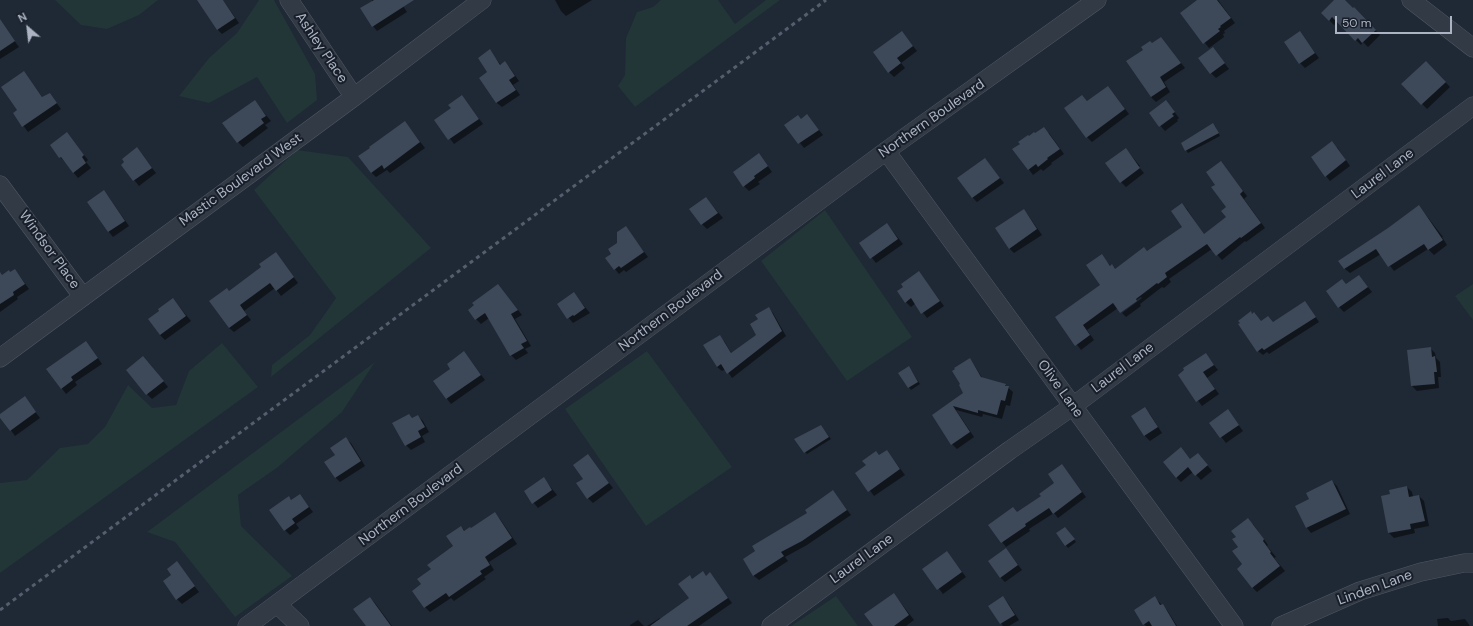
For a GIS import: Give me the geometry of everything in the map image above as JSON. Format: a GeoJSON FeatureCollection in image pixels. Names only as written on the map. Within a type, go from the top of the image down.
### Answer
{"type":"FeatureCollection","features":[{"type":"Feature","properties":{"kind":"street","name":"Ashley Place"},"geometry":{"type":"LineString","coordinates":[[288,0],[354,97]]}},
{"type":"Feature","properties":{"kind":"street","name":"Mastic Boulevard West"},"geometry":{"type":"LineString","coordinates":[[0,358],[354,97],[482,0]]}},
{"type":"Feature","properties":{"kind":"street","name":"Northern Boulevard"},"geometry":{"type":"LineString","coordinates":[[247,626],[886,151],[1097,0]]}},
{"type":"Feature","properties":{"kind":"street"},"geometry":{"type":"LineString","coordinates":[[1411,0],[1473,48]]}},
{"type":"Feature","properties":{"kind":"street","name":"Laurel Lane"},"geometry":{"type":"LineString","coordinates":[[772,626],[1010,450],[1073,406],[1473,106]]}},
{"type":"Feature","properties":{"kind":"street","name":"Olive Lane"},"geometry":{"type":"LineString","coordinates":[[886,151],[1234,626]]}},
{"type":"Feature","properties":{"kind":"street","name":"Windsor Place"},"geometry":{"type":"LineString","coordinates":[[0,185],[83,297]]}},
{"type":"Feature","properties":{"kind":"street","name":"Linden Lane"},"geometry":{"type":"LineString","coordinates":[[1281,626],[1360,590],[1421,572],[1464,563],[1473,563]]}},
{"type":"Feature","properties":{"kind":"street"},"geometry":{"type":"LineString","coordinates":[[277,604],[300,626]]}},
{"type":"Feature","properties":{"kind":"shaded area"},"geometry":{"type":"Polygon","coordinates":[[[55,0],[158,0],[139,15],[107,29],[81,25],[55,0]]]}},
{"type":"Feature","properties":{"kind":"shaded area"},"geometry":{"type":"Polygon","coordinates":[[[259,0],[274,0],[315,74],[317,100],[287,123],[257,77],[209,103],[179,96],[209,58],[237,33],[259,0]]]}},
{"type":"Feature","properties":{"kind":"shaded area"},"geometry":{"type":"Polygon","coordinates":[[[661,0],[718,0],[735,24],[766,0],[780,0],[635,107],[618,86],[625,75],[626,38],[637,12],[653,7],[661,0]]]}},
{"type":"Feature","properties":{"kind":"shaded area"},"geometry":{"type":"Polygon","coordinates":[[[297,150],[348,157],[431,248],[271,377],[272,365],[310,335],[336,298],[254,190],[297,150]]]}},
{"type":"Feature","properties":{"kind":"shaded area"},"geometry":{"type":"Polygon","coordinates":[[[825,210],[912,337],[847,381],[761,261],[825,210]]]}},
{"type":"Feature","properties":{"kind":"shaded area"},"geometry":{"type":"Polygon","coordinates":[[[1473,284],[1473,320],[1455,296],[1473,284]]]}},
{"type":"Feature","properties":{"kind":"shaded area"},"geometry":{"type":"Polygon","coordinates":[[[222,343],[258,387],[0,573],[0,483],[27,480],[60,448],[88,444],[105,427],[128,385],[152,408],[176,405],[189,371],[222,343]]]}},
{"type":"Feature","properties":{"kind":"shaded area"},"geometry":{"type":"Polygon","coordinates":[[[647,351],[732,467],[646,526],[565,409],[647,351]]]}},
{"type":"Feature","properties":{"kind":"shaded area"},"geometry":{"type":"Polygon","coordinates":[[[375,362],[342,412],[278,467],[238,495],[241,526],[292,576],[235,617],[175,542],[147,532],[375,362]]]}},
{"type":"Feature","properties":{"kind":"shaded area"},"geometry":{"type":"Polygon","coordinates":[[[836,596],[858,626],[791,626],[836,596]]]}},
{"type":"Feature","properties":{"kind":"building"},"geometry":{"type":"Polygon","coordinates":[[[197,0],[223,0],[235,18],[217,30],[197,0]]]}},
{"type":"Feature","properties":{"kind":"building"},"geometry":{"type":"Polygon","coordinates":[[[374,0],[414,0],[372,27],[360,8],[374,0]]]}},
{"type":"Feature","properties":{"kind":"building"},"geometry":{"type":"Polygon","coordinates":[[[1197,0],[1217,0],[1231,18],[1220,26],[1221,27],[1218,29],[1220,31],[1203,44],[1180,13],[1197,0]]]}},
{"type":"Feature","properties":{"kind":"building"},"geometry":{"type":"Polygon","coordinates":[[[1334,0],[1345,0],[1353,8],[1354,7],[1376,30],[1362,43],[1358,38],[1355,41],[1332,17],[1329,21],[1321,13],[1334,0]]]}},
{"type":"Feature","properties":{"kind":"building"},"geometry":{"type":"Polygon","coordinates":[[[0,19],[15,41],[0,51],[0,19]]]}},
{"type":"Feature","properties":{"kind":"building"},"geometry":{"type":"Polygon","coordinates":[[[902,31],[913,46],[897,58],[901,63],[888,73],[873,52],[902,31]]]}},
{"type":"Feature","properties":{"kind":"building"},"geometry":{"type":"Polygon","coordinates":[[[1300,31],[1315,53],[1299,64],[1284,42],[1300,31]]]}},
{"type":"Feature","properties":{"kind":"building"},"geometry":{"type":"Polygon","coordinates":[[[1161,37],[1181,63],[1160,77],[1166,87],[1151,97],[1126,61],[1143,50],[1141,47],[1150,41],[1152,43],[1161,37]]]}},
{"type":"Feature","properties":{"kind":"building"},"geometry":{"type":"Polygon","coordinates":[[[1213,47],[1225,63],[1210,74],[1198,58],[1213,47]]]}},
{"type":"Feature","properties":{"kind":"building"},"geometry":{"type":"Polygon","coordinates":[[[490,49],[500,65],[505,61],[515,76],[509,80],[516,90],[496,103],[479,78],[487,72],[478,58],[490,49]]]}},
{"type":"Feature","properties":{"kind":"building"},"geometry":{"type":"Polygon","coordinates":[[[1426,61],[1446,82],[1421,105],[1401,84],[1426,61]]]}},
{"type":"Feature","properties":{"kind":"building"},"geometry":{"type":"Polygon","coordinates":[[[24,71],[42,97],[50,93],[57,103],[22,127],[13,113],[17,110],[1,87],[24,71]]]}},
{"type":"Feature","properties":{"kind":"building"},"geometry":{"type":"Polygon","coordinates":[[[1108,86],[1125,109],[1086,138],[1064,108],[1082,95],[1087,101],[1108,86]]]}},
{"type":"Feature","properties":{"kind":"building"},"geometry":{"type":"Polygon","coordinates":[[[462,95],[479,119],[448,140],[434,120],[451,108],[448,105],[462,95]]]}},
{"type":"Feature","properties":{"kind":"building"},"geometry":{"type":"Polygon","coordinates":[[[255,100],[266,116],[261,119],[264,123],[237,143],[222,123],[255,100]]]}},
{"type":"Feature","properties":{"kind":"building"},"geometry":{"type":"Polygon","coordinates":[[[1166,100],[1175,112],[1172,114],[1174,116],[1159,127],[1149,113],[1166,100]]]}},
{"type":"Feature","properties":{"kind":"building"},"geometry":{"type":"Polygon","coordinates":[[[807,114],[819,130],[798,144],[784,125],[798,115],[801,119],[807,114]]]}},
{"type":"Feature","properties":{"kind":"building"},"geometry":{"type":"Polygon","coordinates":[[[405,121],[420,142],[384,169],[382,165],[371,173],[358,156],[405,121]]]}},
{"type":"Feature","properties":{"kind":"building"},"geometry":{"type":"Polygon","coordinates":[[[1213,123],[1219,133],[1185,151],[1181,143],[1213,123]]]}},
{"type":"Feature","properties":{"kind":"building"},"geometry":{"type":"Polygon","coordinates":[[[1044,127],[1060,149],[1047,158],[1048,159],[1038,167],[1036,164],[1028,170],[1012,149],[1020,144],[1018,142],[1028,135],[1029,136],[1034,132],[1035,133],[1044,127]]]}},
{"type":"Feature","properties":{"kind":"building"},"geometry":{"type":"Polygon","coordinates":[[[67,132],[84,155],[82,157],[86,163],[73,173],[61,157],[59,158],[50,145],[67,132]]]}},
{"type":"Feature","properties":{"kind":"building"},"geometry":{"type":"Polygon","coordinates":[[[1332,141],[1346,160],[1325,177],[1311,157],[1332,141]]]}},
{"type":"Feature","properties":{"kind":"building"},"geometry":{"type":"Polygon","coordinates":[[[137,147],[152,168],[133,181],[121,165],[124,162],[122,159],[137,147]]]}},
{"type":"Feature","properties":{"kind":"building"},"geometry":{"type":"Polygon","coordinates":[[[1126,148],[1140,168],[1120,183],[1105,163],[1126,148]]]}},
{"type":"Feature","properties":{"kind":"building"},"geometry":{"type":"Polygon","coordinates":[[[759,153],[768,166],[754,176],[755,178],[743,187],[733,172],[759,153]]]}},
{"type":"Feature","properties":{"kind":"building"},"geometry":{"type":"Polygon","coordinates":[[[985,158],[1000,178],[972,198],[957,178],[985,158]]]}},
{"type":"Feature","properties":{"kind":"building"},"geometry":{"type":"Polygon","coordinates":[[[1221,161],[1243,191],[1240,194],[1261,223],[1216,256],[1207,244],[1165,273],[1167,277],[1136,299],[1137,301],[1120,313],[1113,303],[1083,325],[1090,335],[1075,346],[1055,317],[1100,285],[1086,265],[1102,254],[1110,266],[1112,264],[1115,269],[1144,247],[1147,251],[1182,227],[1171,211],[1182,203],[1204,234],[1226,217],[1221,211],[1226,207],[1211,187],[1215,185],[1206,172],[1221,161]]]}},
{"type":"Feature","properties":{"kind":"building"},"geometry":{"type":"Polygon","coordinates":[[[104,190],[125,221],[108,232],[87,202],[104,190]]]}},
{"type":"Feature","properties":{"kind":"building"},"geometry":{"type":"Polygon","coordinates":[[[706,197],[718,213],[701,225],[689,209],[706,197]]]}},
{"type":"Feature","properties":{"kind":"building"},"geometry":{"type":"Polygon","coordinates":[[[1419,205],[1443,240],[1428,250],[1424,244],[1388,267],[1376,249],[1344,269],[1338,261],[1388,228],[1419,205]]]}},
{"type":"Feature","properties":{"kind":"building"},"geometry":{"type":"Polygon","coordinates":[[[1024,209],[1037,229],[1009,249],[995,228],[1024,209]]]}},
{"type":"Feature","properties":{"kind":"building"},"geometry":{"type":"Polygon","coordinates":[[[887,223],[898,239],[870,259],[859,243],[887,223]]]}},
{"type":"Feature","properties":{"kind":"building"},"geometry":{"type":"Polygon","coordinates":[[[626,226],[644,252],[621,268],[619,266],[614,270],[605,258],[611,254],[608,249],[617,243],[617,232],[626,226]]]}},
{"type":"Feature","properties":{"kind":"building"},"geometry":{"type":"Polygon","coordinates":[[[276,252],[294,277],[276,291],[270,283],[240,305],[247,315],[229,328],[209,301],[227,288],[229,291],[261,267],[259,264],[276,252]]]}},
{"type":"Feature","properties":{"kind":"building"},"geometry":{"type":"Polygon","coordinates":[[[15,269],[25,284],[13,292],[14,295],[0,304],[0,272],[2,275],[9,270],[10,272],[15,269]]]}},
{"type":"Feature","properties":{"kind":"building"},"geometry":{"type":"Polygon","coordinates":[[[919,271],[940,301],[921,314],[911,298],[905,303],[897,291],[903,287],[901,284],[919,271]]]}},
{"type":"Feature","properties":{"kind":"building"},"geometry":{"type":"Polygon","coordinates":[[[1359,275],[1368,287],[1338,308],[1326,291],[1342,279],[1346,284],[1359,275]]]}},
{"type":"Feature","properties":{"kind":"building"},"geometry":{"type":"Polygon","coordinates":[[[498,284],[518,310],[511,314],[527,341],[521,344],[524,348],[510,356],[485,313],[475,320],[468,310],[474,305],[472,303],[498,284]]]}},
{"type":"Feature","properties":{"kind":"building"},"geometry":{"type":"Polygon","coordinates":[[[574,292],[585,308],[567,319],[557,304],[574,292]]]}},
{"type":"Feature","properties":{"kind":"building"},"geometry":{"type":"Polygon","coordinates":[[[173,298],[186,316],[160,335],[148,319],[159,311],[158,309],[173,298]]]}},
{"type":"Feature","properties":{"kind":"building"},"geometry":{"type":"Polygon","coordinates":[[[1305,301],[1316,317],[1264,350],[1262,348],[1257,352],[1238,324],[1240,323],[1238,321],[1251,311],[1252,314],[1254,312],[1261,321],[1268,316],[1273,322],[1305,301]]]}},
{"type":"Feature","properties":{"kind":"building"},"geometry":{"type":"Polygon","coordinates":[[[769,307],[782,331],[727,374],[721,364],[717,367],[703,345],[720,335],[731,353],[756,335],[750,324],[758,319],[755,315],[769,307]]]}},
{"type":"Feature","properties":{"kind":"building"},"geometry":{"type":"Polygon","coordinates":[[[86,341],[98,358],[71,377],[73,380],[61,389],[46,369],[86,341]]]}},
{"type":"Feature","properties":{"kind":"building"},"geometry":{"type":"Polygon","coordinates":[[[1431,347],[1432,357],[1435,356],[1437,372],[1434,372],[1435,384],[1411,386],[1407,350],[1431,347]]]}},
{"type":"Feature","properties":{"kind":"building"},"geometry":{"type":"Polygon","coordinates":[[[464,351],[481,375],[446,399],[433,381],[450,369],[447,364],[464,351]]]}},
{"type":"Feature","properties":{"kind":"building"},"geometry":{"type":"Polygon","coordinates":[[[1206,353],[1214,365],[1203,372],[1215,389],[1196,402],[1178,375],[1184,370],[1183,368],[1206,353]]]}},
{"type":"Feature","properties":{"kind":"building"},"geometry":{"type":"Polygon","coordinates":[[[143,356],[164,381],[146,395],[126,370],[143,356]]]}},
{"type":"Feature","properties":{"kind":"building"},"geometry":{"type":"Polygon","coordinates":[[[970,358],[981,377],[1006,384],[1005,386],[1009,386],[1005,401],[1001,400],[997,415],[978,410],[978,413],[953,406],[970,432],[951,445],[932,415],[963,393],[959,385],[960,384],[952,371],[955,369],[954,368],[970,358]]]}},
{"type":"Feature","properties":{"kind":"building"},"geometry":{"type":"Polygon","coordinates":[[[909,366],[918,382],[908,388],[898,373],[909,366]]]}},
{"type":"Feature","properties":{"kind":"building"},"geometry":{"type":"Polygon","coordinates":[[[25,396],[36,412],[10,431],[0,418],[0,414],[25,396]]]}},
{"type":"Feature","properties":{"kind":"building"},"geometry":{"type":"Polygon","coordinates":[[[1145,407],[1158,427],[1144,436],[1131,416],[1145,407]]]}},
{"type":"Feature","properties":{"kind":"building"},"geometry":{"type":"Polygon","coordinates":[[[1228,409],[1239,425],[1220,438],[1209,423],[1228,409]]]}},
{"type":"Feature","properties":{"kind":"building"},"geometry":{"type":"Polygon","coordinates":[[[409,414],[412,418],[418,415],[425,427],[418,431],[421,437],[405,446],[392,423],[409,414]]]}},
{"type":"Feature","properties":{"kind":"building"},"geometry":{"type":"Polygon","coordinates":[[[821,425],[829,437],[804,453],[794,439],[821,425]]]}},
{"type":"Feature","properties":{"kind":"building"},"geometry":{"type":"Polygon","coordinates":[[[346,437],[361,461],[335,478],[324,462],[335,455],[330,448],[346,437]]]}},
{"type":"Feature","properties":{"kind":"building"},"geometry":{"type":"Polygon","coordinates":[[[1181,447],[1190,459],[1198,453],[1208,465],[1195,476],[1188,467],[1176,478],[1163,462],[1181,447]]]}},
{"type":"Feature","properties":{"kind":"building"},"geometry":{"type":"Polygon","coordinates":[[[887,450],[900,469],[868,492],[855,473],[866,465],[862,461],[876,451],[879,455],[887,450]]]}},
{"type":"Feature","properties":{"kind":"building"},"geometry":{"type":"Polygon","coordinates":[[[588,454],[609,483],[587,499],[576,483],[583,479],[573,465],[588,454]]]}},
{"type":"Feature","properties":{"kind":"building"},"geometry":{"type":"Polygon","coordinates":[[[1062,464],[1082,492],[1053,514],[1049,508],[1025,524],[1026,526],[1001,543],[988,525],[1013,507],[1017,512],[1041,496],[1039,494],[1054,483],[1048,474],[1062,464]]]}},
{"type":"Feature","properties":{"kind":"building"},"geometry":{"type":"Polygon","coordinates":[[[544,477],[552,490],[532,504],[524,491],[544,477]]]}},
{"type":"Feature","properties":{"kind":"building"},"geometry":{"type":"Polygon","coordinates":[[[1332,480],[1346,509],[1306,528],[1295,506],[1309,499],[1306,493],[1332,480]]]}},
{"type":"Feature","properties":{"kind":"building"},"geometry":{"type":"Polygon","coordinates":[[[1407,486],[1409,497],[1419,495],[1425,521],[1410,524],[1411,529],[1388,533],[1381,496],[1390,494],[1389,490],[1407,486]]]}},
{"type":"Feature","properties":{"kind":"building"},"geometry":{"type":"Polygon","coordinates":[[[833,490],[847,510],[802,541],[781,552],[784,556],[753,576],[743,559],[755,551],[752,546],[807,513],[805,510],[833,490]]]}},
{"type":"Feature","properties":{"kind":"building"},"geometry":{"type":"Polygon","coordinates":[[[300,494],[309,507],[292,519],[295,523],[284,531],[269,510],[289,496],[291,500],[300,494]]]}},
{"type":"Feature","properties":{"kind":"building"},"geometry":{"type":"Polygon","coordinates":[[[495,512],[512,538],[485,557],[490,565],[480,571],[482,574],[449,597],[446,593],[424,608],[412,591],[421,584],[417,579],[431,569],[427,565],[453,546],[446,536],[461,526],[464,531],[470,527],[471,528],[495,512]]]}},
{"type":"Feature","properties":{"kind":"building"},"geometry":{"type":"Polygon","coordinates":[[[1248,518],[1264,539],[1263,541],[1271,552],[1270,553],[1280,566],[1252,588],[1237,569],[1242,564],[1232,551],[1238,547],[1232,539],[1236,537],[1231,531],[1248,518]]]}},
{"type":"Feature","properties":{"kind":"building"},"geometry":{"type":"Polygon","coordinates":[[[1065,527],[1075,539],[1065,546],[1056,533],[1065,527]]]}},
{"type":"Feature","properties":{"kind":"building"},"geometry":{"type":"Polygon","coordinates":[[[1006,548],[1018,565],[1000,578],[988,561],[1006,548]]]}},
{"type":"Feature","properties":{"kind":"building"},"geometry":{"type":"Polygon","coordinates":[[[947,551],[962,572],[937,590],[922,569],[947,551]]]}},
{"type":"Feature","properties":{"kind":"building"},"geometry":{"type":"Polygon","coordinates":[[[177,561],[195,586],[176,600],[163,581],[171,575],[167,569],[177,561]]]}},
{"type":"Feature","properties":{"kind":"building"},"geometry":{"type":"Polygon","coordinates":[[[703,571],[706,576],[710,572],[728,598],[687,626],[650,626],[689,598],[678,584],[690,575],[692,579],[703,571]]]}},
{"type":"Feature","properties":{"kind":"building"},"geometry":{"type":"Polygon","coordinates":[[[894,593],[909,615],[894,626],[873,626],[864,614],[894,593]]]}},
{"type":"Feature","properties":{"kind":"building"},"geometry":{"type":"Polygon","coordinates":[[[1003,596],[1015,615],[1000,624],[988,606],[1003,596]]]}},
{"type":"Feature","properties":{"kind":"building"},"geometry":{"type":"Polygon","coordinates":[[[1155,596],[1160,605],[1163,604],[1176,626],[1152,626],[1149,621],[1143,625],[1134,610],[1155,596]]]}},
{"type":"Feature","properties":{"kind":"building"},"geometry":{"type":"Polygon","coordinates":[[[370,597],[391,626],[366,626],[353,609],[370,597]]]}},
{"type":"Feature","properties":{"kind":"railway"},"geometry":{"type":"LineString","coordinates":[[0,610],[826,0]]}}]}
